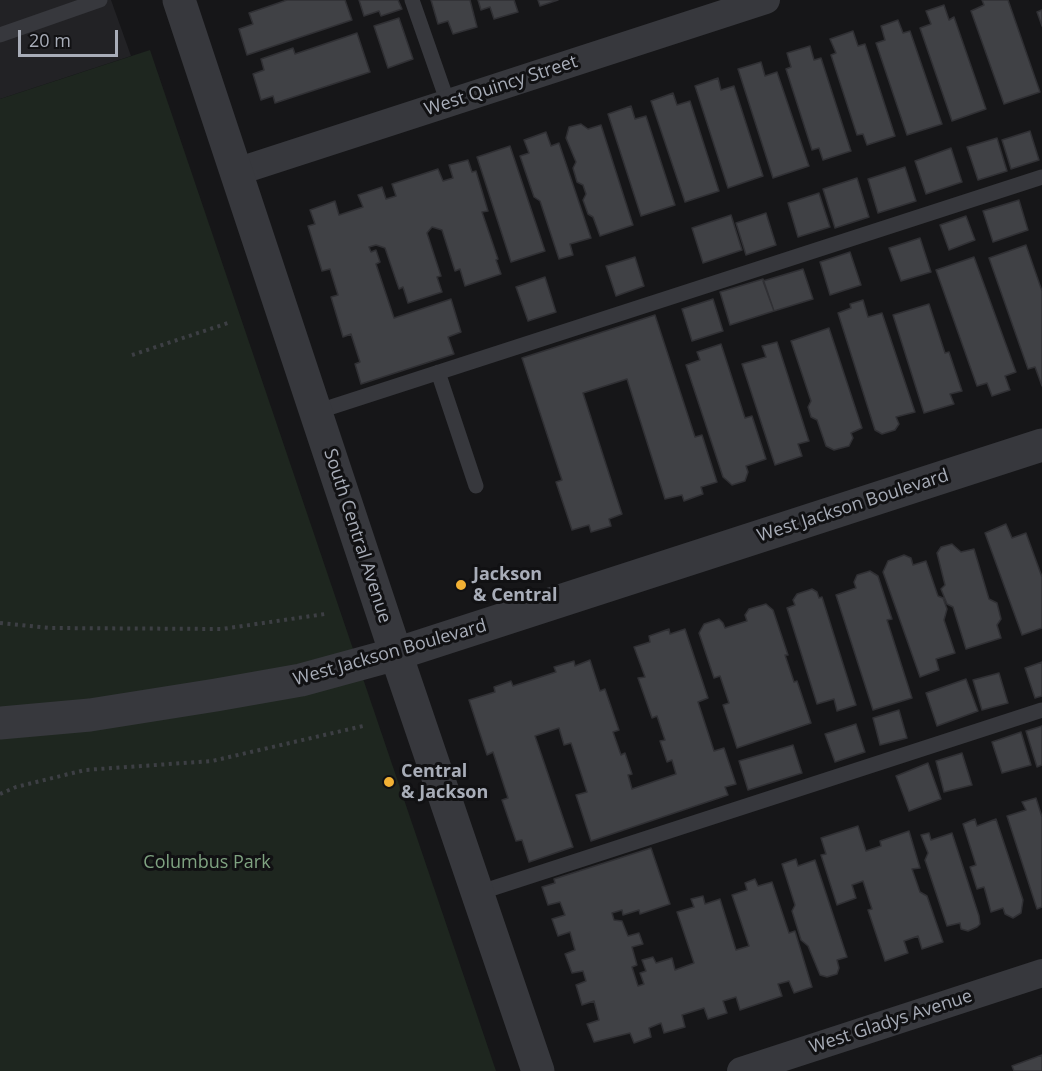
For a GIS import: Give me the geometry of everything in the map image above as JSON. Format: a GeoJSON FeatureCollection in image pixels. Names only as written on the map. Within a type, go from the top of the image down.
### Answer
{"type":"FeatureCollection","features":[{"type":"Feature","properties":{"kind":"street","name":"South Central Avenue"},"geometry":{"type":"LineString","coordinates":[[178,0],[538,1071]]}},
{"type":"Feature","properties":{"kind":"street","name":"West Quincy Street"},"geometry":{"type":"LineString","coordinates":[[236,172],[766,0]]}},
{"type":"Feature","properties":{"kind":"street","name":"West Jackson Boulevard"},"geometry":{"type":"LineString","coordinates":[[0,723],[90,714],[301,680],[396,654],[1042,444]]}},
{"type":"Feature","properties":{"kind":"street","name":"West Gladys Avenue"},"geometry":{"type":"LineString","coordinates":[[741,1071],[1042,973]]}},
{"type":"Feature","properties":{"kind":"lane"},"geometry":{"type":"LineString","coordinates":[[0,35],[100,0]]}},
{"type":"Feature","properties":{"kind":"lane"},"geometry":{"type":"LineString","coordinates":[[412,0],[448,103]]}},
{"type":"Feature","properties":{"kind":"lane"},"geometry":{"type":"LineString","coordinates":[[316,412],[1042,177]]}},
{"type":"Feature","properties":{"kind":"lane"},"geometry":{"type":"LineString","coordinates":[[438,372],[476,486]]}},
{"type":"Feature","properties":{"kind":"lane"},"geometry":{"type":"LineString","coordinates":[[478,893],[1042,710]]}},
{"type":"Feature","properties":{"kind":"path"},"geometry":{"type":"LineString","coordinates":[[132,355],[228,323]]}},
{"type":"Feature","properties":{"kind":"path"},"geometry":{"type":"LineString","coordinates":[[0,623],[50,628],[222,629],[325,614]]}},
{"type":"Feature","properties":{"kind":"path"},"geometry":{"type":"LineString","coordinates":[[0,794],[16,787],[85,770],[212,761],[363,726]]}},
{"type":"Feature","properties":{"kind":"shaded area"},"geometry":{"type":"Polygon","coordinates":[[[0,0],[111,0],[131,56],[0,99],[0,0]]]}},
{"type":"Feature","properties":{"kind":"green space","name":"Columbus Park"},"geometry":{"type":"Polygon","coordinates":[[[150,50],[496,1071],[0,1071],[0,99],[150,50]]]}},
{"type":"Feature","properties":{"kind":"building"},"geometry":{"type":"Polygon","coordinates":[[[287,0],[345,0],[352,20],[247,55],[239,29],[253,24],[249,13],[287,0]]]}},
{"type":"Feature","properties":{"kind":"building"},"geometry":{"type":"Polygon","coordinates":[[[359,0],[398,0],[402,9],[381,16],[379,11],[364,16],[359,0]]]}},
{"type":"Feature","properties":{"kind":"building"},"geometry":{"type":"Polygon","coordinates":[[[431,0],[470,0],[477,27],[453,34],[448,21],[438,24],[431,0]]]}},
{"type":"Feature","properties":{"kind":"building"},"geometry":{"type":"Polygon","coordinates":[[[478,0],[514,0],[518,12],[494,19],[490,7],[481,10],[478,0]]]}},
{"type":"Feature","properties":{"kind":"building"},"geometry":{"type":"Polygon","coordinates":[[[538,0],[558,0],[540,6],[538,0]]]}},
{"type":"Feature","properties":{"kind":"building"},"geometry":{"type":"Polygon","coordinates":[[[982,0],[1008,0],[1040,92],[1004,104],[971,11],[984,5],[982,0]]]}},
{"type":"Feature","properties":{"kind":"building"},"geometry":{"type":"Polygon","coordinates":[[[944,5],[949,20],[954,17],[986,109],[952,121],[920,28],[931,24],[926,11],[944,5]]]}},
{"type":"Feature","properties":{"kind":"building"},"geometry":{"type":"Polygon","coordinates":[[[1042,10],[1042,26],[1037,12],[1042,10]]]}},
{"type":"Feature","properties":{"kind":"building"},"geometry":{"type":"Polygon","coordinates":[[[399,18],[413,59],[388,68],[374,26],[399,18]]]}},
{"type":"Feature","properties":{"kind":"building"},"geometry":{"type":"Polygon","coordinates":[[[898,20],[903,33],[910,31],[942,124],[907,135],[876,43],[885,40],[881,26],[898,20]]]}},
{"type":"Feature","properties":{"kind":"building"},"geometry":{"type":"Polygon","coordinates":[[[853,31],[858,46],[865,44],[895,136],[867,145],[863,134],[857,135],[831,55],[836,53],[830,39],[853,31]]]}},
{"type":"Feature","properties":{"kind":"building"},"geometry":{"type":"Polygon","coordinates":[[[357,33],[370,72],[275,103],[273,96],[261,100],[253,74],[264,70],[261,59],[293,48],[295,54],[357,33]]]}},
{"type":"Feature","properties":{"kind":"building"},"geometry":{"type":"Polygon","coordinates":[[[810,46],[814,60],[821,58],[851,151],[823,160],[819,148],[812,150],[786,69],[791,67],[787,53],[810,46]]]}},
{"type":"Feature","properties":{"kind":"building"},"geometry":{"type":"Polygon","coordinates":[[[761,62],[765,76],[777,72],[809,166],[773,178],[738,69],[761,62]]]}},
{"type":"Feature","properties":{"kind":"building"},"geometry":{"type":"Polygon","coordinates":[[[718,78],[721,90],[734,86],[763,176],[728,188],[695,86],[718,78]]]}},
{"type":"Feature","properties":{"kind":"building"},"geometry":{"type":"Polygon","coordinates":[[[673,93],[677,105],[690,101],[719,191],[685,202],[651,101],[673,93]]]}},
{"type":"Feature","properties":{"kind":"building"},"geometry":{"type":"Polygon","coordinates":[[[631,106],[635,119],[646,116],[675,205],[641,216],[608,114],[631,106]]]}},
{"type":"Feature","properties":{"kind":"building"},"geometry":{"type":"Polygon","coordinates":[[[581,124],[588,129],[601,125],[633,225],[600,236],[583,200],[586,194],[583,185],[577,182],[573,168],[576,162],[566,138],[569,127],[581,124]]]}},
{"type":"Feature","properties":{"kind":"building"},"geometry":{"type":"Polygon","coordinates":[[[1030,131],[1039,160],[1011,169],[1002,140],[1030,131]]]}},
{"type":"Feature","properties":{"kind":"building"},"geometry":{"type":"Polygon","coordinates":[[[546,132],[551,146],[559,143],[591,238],[570,244],[573,255],[559,259],[540,201],[534,197],[520,156],[529,153],[524,140],[546,132]]]}},
{"type":"Feature","properties":{"kind":"building"},"geometry":{"type":"Polygon","coordinates":[[[997,138],[1007,171],[978,180],[967,147],[997,138]]]}},
{"type":"Feature","properties":{"kind":"building"},"geometry":{"type":"Polygon","coordinates":[[[510,146],[545,251],[511,262],[477,157],[510,146]]]}},
{"type":"Feature","properties":{"kind":"building"},"geometry":{"type":"Polygon","coordinates":[[[951,148],[962,182],[926,194],[915,161],[951,148]]]}},
{"type":"Feature","properties":{"kind":"building"},"geometry":{"type":"Polygon","coordinates":[[[468,160],[472,172],[476,171],[488,211],[482,212],[501,274],[465,286],[460,269],[455,271],[442,230],[432,227],[427,233],[441,276],[437,277],[442,292],[408,303],[403,287],[399,289],[385,248],[376,245],[369,247],[371,252],[376,250],[380,262],[376,264],[394,318],[451,299],[461,332],[448,337],[454,354],[361,384],[355,364],[360,362],[351,334],[343,337],[331,297],[338,295],[330,269],[322,271],[308,226],[315,224],[310,210],[335,201],[339,215],[363,207],[358,195],[382,187],[386,199],[396,196],[392,184],[438,169],[443,181],[453,178],[449,165],[468,160]]]}},
{"type":"Feature","properties":{"kind":"building"},"geometry":{"type":"Polygon","coordinates":[[[905,167],[916,201],[878,213],[868,179],[905,167]]]}},
{"type":"Feature","properties":{"kind":"building"},"geometry":{"type":"Polygon","coordinates":[[[857,178],[869,217],[835,228],[823,189],[857,178]]]}},
{"type":"Feature","properties":{"kind":"building"},"geometry":{"type":"Polygon","coordinates":[[[819,193],[830,227],[798,237],[788,203],[819,193]]]}},
{"type":"Feature","properties":{"kind":"building"},"geometry":{"type":"Polygon","coordinates":[[[1019,200],[1028,230],[993,242],[983,211],[1019,200]]]}},
{"type":"Feature","properties":{"kind":"building"},"geometry":{"type":"Polygon","coordinates":[[[766,213],[776,245],[746,255],[736,223],[766,213]]]}},
{"type":"Feature","properties":{"kind":"building"},"geometry":{"type":"Polygon","coordinates":[[[731,215],[742,250],[703,263],[692,228],[731,215]]]}},
{"type":"Feature","properties":{"kind":"building"},"geometry":{"type":"Polygon","coordinates":[[[966,216],[975,240],[949,250],[940,225],[966,216]]]}},
{"type":"Feature","properties":{"kind":"building"},"geometry":{"type":"Polygon","coordinates":[[[920,238],[931,272],[901,281],[889,248],[920,238]]]}},
{"type":"Feature","properties":{"kind":"building"},"geometry":{"type":"Polygon","coordinates":[[[1026,245],[1042,291],[1042,386],[1035,367],[1028,369],[989,258],[1026,245]]]}},
{"type":"Feature","properties":{"kind":"building"},"geometry":{"type":"Polygon","coordinates":[[[850,252],[861,285],[830,295],[820,262],[850,252]]]}},
{"type":"Feature","properties":{"kind":"building"},"geometry":{"type":"Polygon","coordinates":[[[635,257],[644,286],[616,296],[606,266],[635,257]]]}},
{"type":"Feature","properties":{"kind":"building"},"geometry":{"type":"Polygon","coordinates":[[[974,257],[1016,372],[1005,376],[1010,390],[992,396],[987,383],[977,386],[936,270],[974,257]]]}},
{"type":"Feature","properties":{"kind":"building"},"geometry":{"type":"Polygon","coordinates":[[[803,269],[813,299],[774,311],[763,281],[803,269]]]}},
{"type":"Feature","properties":{"kind":"building"},"geometry":{"type":"Polygon","coordinates":[[[545,277],[556,312],[528,321],[516,287],[545,277]]]}},
{"type":"Feature","properties":{"kind":"building"},"geometry":{"type":"Polygon","coordinates":[[[763,279],[774,311],[730,325],[720,292],[763,279]]]}},
{"type":"Feature","properties":{"kind":"building"},"geometry":{"type":"Polygon","coordinates":[[[713,299],[723,331],[692,341],[682,309],[713,299]]]}},
{"type":"Feature","properties":{"kind":"building"},"geometry":{"type":"Polygon","coordinates":[[[863,300],[868,317],[882,313],[915,412],[896,417],[899,424],[895,430],[882,434],[875,430],[838,313],[851,308],[850,304],[863,300]]]}},
{"type":"Feature","properties":{"kind":"building"},"geometry":{"type":"Polygon","coordinates":[[[929,304],[945,353],[949,352],[962,391],[950,394],[954,404],[924,413],[893,315],[929,304]]]}},
{"type":"Feature","properties":{"kind":"building"},"geometry":{"type":"Polygon","coordinates":[[[655,315],[695,437],[702,435],[717,482],[701,487],[703,494],[684,501],[682,495],[665,499],[627,379],[583,393],[622,514],[609,519],[611,526],[591,532],[589,525],[572,530],[556,482],[562,480],[522,358],[655,315]]]}},
{"type":"Feature","properties":{"kind":"building"},"geometry":{"type":"Polygon","coordinates":[[[829,328],[862,428],[851,433],[853,438],[849,446],[834,450],[826,446],[817,420],[811,417],[808,407],[811,401],[791,341],[829,328]]]}},
{"type":"Feature","properties":{"kind":"building"},"geometry":{"type":"Polygon","coordinates":[[[777,342],[809,441],[798,444],[802,456],[775,465],[742,364],[766,357],[762,346],[777,342]]]}},
{"type":"Feature","properties":{"kind":"building"},"geometry":{"type":"Polygon","coordinates":[[[721,344],[745,418],[752,416],[766,459],[746,466],[748,472],[745,481],[732,485],[723,477],[686,365],[700,360],[697,352],[721,344]]]}},
{"type":"Feature","properties":{"kind":"building"},"geometry":{"type":"Polygon","coordinates":[[[1006,524],[1012,538],[1026,533],[1042,577],[1042,628],[1022,635],[985,533],[1006,524]]]}},
{"type":"Feature","properties":{"kind":"building"},"geometry":{"type":"Polygon","coordinates":[[[952,544],[961,552],[974,549],[989,599],[997,603],[1001,619],[997,625],[1001,638],[966,649],[953,607],[947,604],[941,589],[945,585],[937,553],[941,547],[952,544]]]}},
{"type":"Feature","properties":{"kind":"building"},"geometry":{"type":"Polygon","coordinates":[[[904,555],[911,558],[913,565],[926,561],[938,596],[943,598],[947,609],[944,620],[955,653],[936,659],[939,670],[920,677],[883,572],[888,561],[904,555]]]}},
{"type":"Feature","properties":{"kind":"building"},"geometry":{"type":"Polygon","coordinates":[[[870,571],[878,576],[892,619],[887,620],[912,698],[873,710],[836,595],[856,588],[854,582],[857,575],[870,571]]]}},
{"type":"Feature","properties":{"kind":"building"},"geometry":{"type":"Polygon","coordinates":[[[812,589],[817,592],[819,598],[822,597],[856,705],[837,711],[834,699],[817,704],[787,608],[795,605],[793,600],[797,594],[812,589]]]}},
{"type":"Feature","properties":{"kind":"building"},"geometry":{"type":"Polygon","coordinates":[[[766,604],[773,610],[788,655],[785,655],[794,682],[797,681],[811,723],[737,748],[723,705],[729,703],[720,676],[714,678],[699,633],[704,624],[719,619],[725,628],[747,621],[745,615],[749,609],[766,604]]]}},
{"type":"Feature","properties":{"kind":"building"},"geometry":{"type":"Polygon","coordinates":[[[669,629],[670,634],[685,629],[708,698],[698,702],[714,751],[724,748],[736,784],[725,787],[728,795],[591,841],[576,795],[587,792],[571,743],[564,745],[559,728],[535,736],[573,847],[529,862],[522,840],[516,841],[502,800],[508,798],[493,752],[487,755],[469,700],[495,692],[494,687],[511,681],[513,686],[556,672],[554,667],[574,661],[575,666],[590,660],[600,691],[605,689],[619,730],[613,732],[621,755],[625,753],[632,774],[628,775],[632,789],[676,774],[672,760],[667,762],[660,741],[665,740],[657,716],[652,718],[638,678],[645,677],[634,647],[650,642],[649,636],[669,629]]]}},
{"type":"Feature","properties":{"kind":"building"},"geometry":{"type":"Polygon","coordinates":[[[1042,662],[1042,696],[1035,698],[1025,668],[1042,662]]]}},
{"type":"Feature","properties":{"kind":"building"},"geometry":{"type":"Polygon","coordinates":[[[999,673],[1008,703],[982,710],[973,680],[999,673]]]}},
{"type":"Feature","properties":{"kind":"building"},"geometry":{"type":"Polygon","coordinates":[[[966,679],[978,711],[937,726],[926,693],[966,679]]]}},
{"type":"Feature","properties":{"kind":"building"},"geometry":{"type":"Polygon","coordinates":[[[899,710],[907,738],[880,745],[873,718],[899,710]]]}},
{"type":"Feature","properties":{"kind":"building"},"geometry":{"type":"Polygon","coordinates":[[[856,724],[865,752],[835,762],[825,734],[856,724]]]}},
{"type":"Feature","properties":{"kind":"building"},"geometry":{"type":"Polygon","coordinates":[[[1042,726],[1042,765],[1037,767],[1026,731],[1042,726]]]}},
{"type":"Feature","properties":{"kind":"building"},"geometry":{"type":"Polygon","coordinates":[[[1021,732],[1031,765],[1002,773],[992,742],[1021,732]]]}},
{"type":"Feature","properties":{"kind":"building"},"geometry":{"type":"Polygon","coordinates":[[[793,745],[802,773],[748,790],[739,761],[793,745]]]}},
{"type":"Feature","properties":{"kind":"building"},"geometry":{"type":"Polygon","coordinates":[[[962,753],[972,785],[944,792],[936,761],[962,753]]]}},
{"type":"Feature","properties":{"kind":"building"},"geometry":{"type":"Polygon","coordinates":[[[928,763],[941,799],[909,811],[896,776],[928,763]]]}},
{"type":"Feature","properties":{"kind":"building"},"geometry":{"type":"Polygon","coordinates":[[[1036,798],[1042,817],[1042,907],[1037,909],[1007,816],[1026,810],[1022,802],[1036,798]]]}},
{"type":"Feature","properties":{"kind":"building"},"geometry":{"type":"Polygon","coordinates":[[[975,819],[977,826],[996,819],[1023,900],[1021,913],[1013,918],[1005,914],[1003,908],[991,912],[984,887],[977,889],[970,867],[976,865],[963,824],[975,819]]]}},
{"type":"Feature","properties":{"kind":"building"},"geometry":{"type":"Polygon","coordinates":[[[858,826],[866,851],[881,846],[880,841],[909,831],[920,868],[912,869],[920,892],[927,896],[943,942],[922,949],[918,936],[904,941],[908,953],[885,961],[868,910],[872,909],[863,881],[852,885],[856,898],[837,905],[821,855],[826,854],[821,838],[858,826]]]}},
{"type":"Feature","properties":{"kind":"building"},"geometry":{"type":"Polygon","coordinates":[[[929,833],[931,840],[952,833],[979,916],[980,924],[977,927],[968,931],[961,929],[960,923],[947,926],[925,860],[928,853],[921,835],[929,833]]]}},
{"type":"Feature","properties":{"kind":"building"},"geometry":{"type":"Polygon","coordinates":[[[651,848],[670,904],[640,914],[639,910],[623,915],[622,910],[612,913],[614,920],[622,921],[628,936],[639,933],[643,944],[632,947],[637,965],[632,967],[638,986],[644,984],[640,973],[646,971],[642,960],[653,957],[656,963],[672,958],[675,970],[694,963],[677,912],[694,907],[691,899],[703,896],[705,904],[720,899],[736,950],[749,946],[732,895],[747,890],[745,883],[755,879],[758,886],[772,882],[789,933],[795,931],[812,987],[794,993],[789,981],[778,984],[782,996],[740,1010],[736,997],[723,1001],[727,1013],[708,1019],[704,1008],[682,1015],[685,1027],[664,1033],[661,1023],[649,1028],[651,1037],[634,1043],[630,1033],[594,1042],[587,1024],[599,1020],[594,1001],[582,1005],[576,985],[586,981],[583,971],[572,973],[565,954],[575,950],[570,932],[558,936],[552,919],[565,915],[560,902],[548,905],[542,887],[555,883],[554,879],[651,848]]]}},
{"type":"Feature","properties":{"kind":"building"},"geometry":{"type":"Polygon","coordinates":[[[796,859],[798,866],[815,860],[847,957],[837,960],[839,968],[837,974],[827,977],[820,975],[808,946],[801,940],[792,911],[795,905],[782,864],[796,859]]]}},
{"type":"Feature","properties":{"kind":"building"},"geometry":{"type":"Polygon","coordinates":[[[1042,1055],[1042,1071],[1014,1071],[1012,1066],[1042,1055]]]}},
{"type":"Feature","properties":{"kind":"place","name":"Jackson & Central"},"geometry":{"type":"Point","coordinates":[461,585]}},
{"type":"Feature","properties":{"kind":"place","name":"Central & Jackson"},"geometry":{"type":"Point","coordinates":[389,782]}}]}
